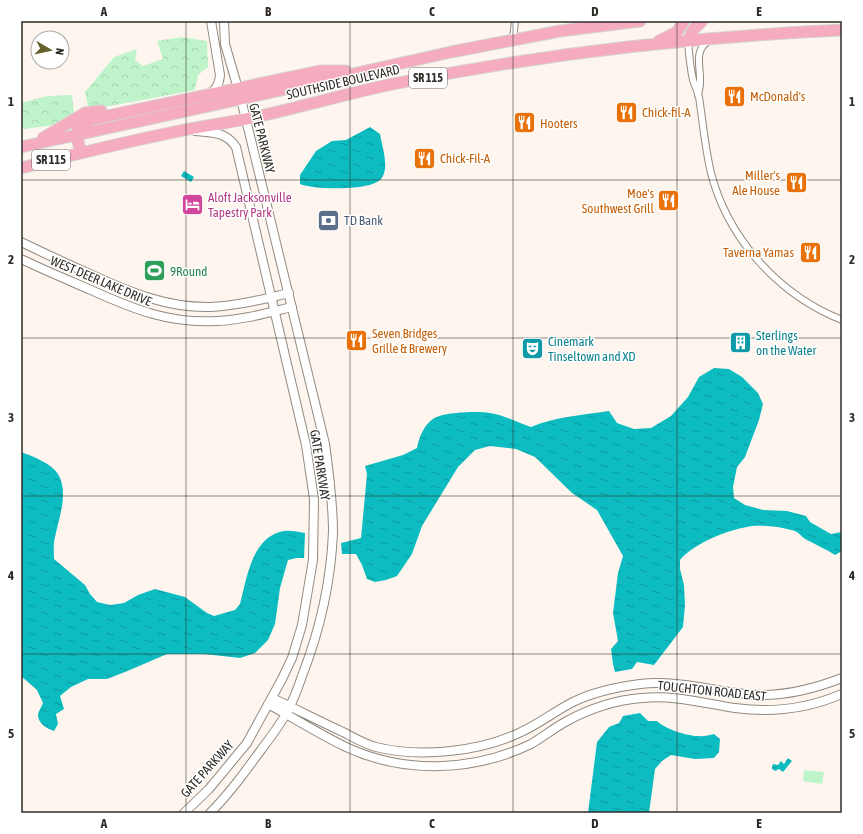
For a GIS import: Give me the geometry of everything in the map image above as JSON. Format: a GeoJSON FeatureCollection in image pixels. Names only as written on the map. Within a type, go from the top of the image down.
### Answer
{"type":"FeatureCollection","features":[{"type":"Feature","properties":{"kind":"highway","name":"SOUTHSIDE BOULEVARD"},"geometry":{"type":"LineString","coordinates":[[21,147],[76,135],[239,94],[369,70],[513,39],[560,31],[640,21]]}},
{"type":"Feature","properties":{"kind":"highway"},"geometry":{"type":"LineString","coordinates":[[647,45],[663,40],[677,32],[684,21]]}},
{"type":"Feature","properties":{"kind":"highway"},"geometry":{"type":"LineString","coordinates":[[688,41],[693,30],[702,21]]}},
{"type":"Feature","properties":{"kind":"highway","name":"SOUTHSIDE BOULEVARD"},"geometry":{"type":"LineString","coordinates":[[21,168],[184,130],[245,119],[392,84],[440,75],[545,58],[647,45],[778,33],[842,30]]}},
{"type":"Feature","properties":{"kind":"highway"},"geometry":{"type":"LineString","coordinates":[[81,153],[76,135],[78,128],[83,122],[204,96],[239,94]]}},
{"type":"Feature","properties":{"kind":"highway"},"geometry":{"type":"LineString","coordinates":[[32,144],[85,113],[134,110]]}},
{"type":"Feature","properties":{"kind":"street"},"geometry":{"type":"LineString","coordinates":[[513,39],[515,21]]}},
{"type":"Feature","properties":{"kind":"street"},"geometry":{"type":"LineString","coordinates":[[204,96],[215,90],[220,82],[211,23],[224,23]]}},
{"type":"Feature","properties":{"kind":"street","name":"GATE PARKWAY"},"geometry":{"type":"LineString","coordinates":[[210,813],[223,800],[244,773],[288,710],[311,653],[321,617],[330,573],[333,532],[332,498],[325,444],[289,293],[225,44],[224,23]]}},
{"type":"Feature","properties":{"kind":"street"},"geometry":{"type":"LineString","coordinates":[[698,95],[700,81],[700,52],[704,45],[714,38]]}},
{"type":"Feature","properties":{"kind":"street"},"geometry":{"type":"LineString","coordinates":[[688,41],[693,80],[698,95],[711,173],[723,206],[737,232],[761,264],[784,285],[822,312],[842,320]]}},
{"type":"Feature","properties":{"kind":"street","name":"GATE PARKWAY"},"geometry":{"type":"LineString","coordinates":[[184,130],[218,133],[225,136],[236,147],[306,445],[312,480],[315,518],[313,560],[302,625],[292,658],[282,680],[247,742],[209,789],[184,813]]}},
{"type":"Feature","properties":{"kind":"street","name":"WEST DEER LAKE DRIVE"},"geometry":{"type":"LineString","coordinates":[[21,242],[115,286],[146,298],[167,303],[199,307],[222,306],[289,293]]}},
{"type":"Feature","properties":{"kind":"street","name":"WEST DEER LAKE DRIVE"},"geometry":{"type":"LineString","coordinates":[[21,259],[120,304],[156,316],[184,321],[212,322],[238,319],[292,307]]}},
{"type":"Feature","properties":{"kind":"street","name":"TOUCHTON ROAD EAST"},"geometry":{"type":"LineString","coordinates":[[270,701],[360,741],[389,750],[450,751],[502,741],[521,732],[573,702],[603,691],[640,684],[680,684],[745,694],[772,695],[817,687],[842,678]]}},
{"type":"Feature","properties":{"kind":"street"},"geometry":{"type":"LineString","coordinates":[[744,708],[745,694]]}},
{"type":"Feature","properties":{"kind":"street","name":"TOUCHTON ROAD EAST"},"geometry":{"type":"LineString","coordinates":[[288,710],[345,746],[371,757],[403,764],[448,766],[463,765],[518,750],[546,736],[567,721],[599,707],[630,700],[652,697],[685,698],[744,708],[779,709],[830,699],[842,694]]}},
{"type":"Feature","properties":{"kind":"street"},"geometry":{"type":"LineString","coordinates":[[559,710],[567,721]]}},
{"type":"Feature","properties":{"kind":"street"},"geometry":{"type":"LineString","coordinates":[[459,750],[463,765]]}},
{"type":"Feature","properties":{"kind":"street"},"geometry":{"type":"LineString","coordinates":[[448,766],[450,751]]}},
{"type":"Feature","properties":{"kind":"green space"},"geometry":{"type":"Polygon","coordinates":[[[182,37],[207,41],[208,67],[198,75],[195,90],[89,110],[85,92],[114,57],[137,49],[135,60],[143,66],[163,59],[157,41],[182,37]]]}},
{"type":"Feature","properties":{"kind":"green space"},"geometry":{"type":"Polygon","coordinates":[[[72,95],[74,112],[62,124],[25,129],[21,128],[21,103],[47,96],[72,95]]]}},
{"type":"Feature","properties":{"kind":"green space"},"geometry":{"type":"Polygon","coordinates":[[[804,770],[824,772],[822,784],[803,781],[804,770]]]}},
{"type":"Feature","properties":{"kind":"water"},"geometry":{"type":"Polygon","coordinates":[[[370,127],[380,134],[384,151],[385,169],[381,179],[366,186],[342,188],[317,187],[300,184],[300,175],[316,151],[332,141],[346,140],[370,127]]]}},
{"type":"Feature","properties":{"kind":"water"},"geometry":{"type":"Polygon","coordinates":[[[184,171],[194,177],[191,182],[181,176],[184,171]]]}},
{"type":"Feature","properties":{"kind":"water"},"geometry":{"type":"Polygon","coordinates":[[[714,368],[729,369],[742,377],[758,393],[763,404],[759,420],[745,457],[737,467],[733,487],[734,498],[745,505],[763,510],[787,511],[806,516],[810,522],[831,534],[842,532],[842,551],[835,555],[805,539],[795,531],[779,527],[762,526],[752,526],[733,530],[694,548],[680,560],[680,569],[684,585],[685,605],[683,627],[654,665],[637,662],[632,669],[615,672],[611,649],[618,641],[613,613],[618,573],[623,556],[597,510],[572,493],[535,457],[516,449],[490,446],[475,450],[458,467],[422,526],[412,554],[397,576],[375,582],[367,579],[356,554],[342,554],[341,543],[361,538],[367,474],[365,466],[403,455],[417,448],[422,432],[433,419],[452,413],[485,412],[500,415],[531,427],[559,419],[609,411],[617,423],[634,429],[651,428],[671,416],[688,397],[699,377],[714,368]]]}},
{"type":"Feature","properties":{"kind":"water"},"geometry":{"type":"Polygon","coordinates":[[[21,452],[46,463],[58,474],[63,489],[63,497],[61,513],[54,540],[54,559],[85,585],[97,602],[110,605],[124,603],[138,595],[155,589],[185,597],[207,613],[214,616],[235,610],[240,604],[253,560],[258,549],[265,541],[273,535],[284,531],[305,533],[304,558],[288,560],[280,588],[275,624],[268,640],[255,653],[240,658],[204,654],[167,654],[107,679],[88,679],[71,687],[60,696],[64,709],[56,714],[58,724],[54,731],[44,726],[38,718],[43,703],[37,690],[21,676],[21,452]]]}},
{"type":"Feature","properties":{"kind":"water"},"geometry":{"type":"Polygon","coordinates":[[[640,713],[648,721],[657,721],[665,727],[682,733],[693,736],[706,736],[714,734],[720,739],[719,752],[714,758],[695,759],[671,755],[662,761],[655,769],[649,813],[588,813],[597,742],[609,727],[619,723],[623,716],[640,713]]]}},
{"type":"Feature","properties":{"kind":"water"},"geometry":{"type":"Polygon","coordinates":[[[788,758],[792,761],[783,772],[779,769],[775,771],[772,769],[773,764],[778,765],[781,761],[784,764],[788,758]]]}},
{"type":"Feature","properties":{"kind":"place","name":"McDonald's"},"geometry":{"type":"Point","coordinates":[735,96]}},
{"type":"Feature","properties":{"kind":"place","name":"Chick-fil-A"},"geometry":{"type":"Point","coordinates":[627,112]}},
{"type":"Feature","properties":{"kind":"place","name":"Hooters"},"geometry":{"type":"Point","coordinates":[525,123]}},
{"type":"Feature","properties":{"kind":"place","name":"Chick-Fil-A"},"geometry":{"type":"Point","coordinates":[424,158]}},
{"type":"Feature","properties":{"kind":"place","name":"Miller's Ale House"},"geometry":{"type":"Point","coordinates":[796,182]}},
{"type":"Feature","properties":{"kind":"place","name":"Moe's Southwest Grill"},"geometry":{"type":"Point","coordinates":[669,200]}},
{"type":"Feature","properties":{"kind":"place","name":"Aloft Jacksonville Tapestry Park"},"geometry":{"type":"Point","coordinates":[192,204]}},
{"type":"Feature","properties":{"kind":"place","name":"TD Bank"},"geometry":{"type":"Point","coordinates":[328,220]}},
{"type":"Feature","properties":{"kind":"place","name":"Taverna Yamas"},"geometry":{"type":"Point","coordinates":[810,252]}},
{"type":"Feature","properties":{"kind":"place","name":"9Round"},"geometry":{"type":"Point","coordinates":[154,271]}},
{"type":"Feature","properties":{"kind":"place","name":"Seven Bridges Grille & Brewery"},"geometry":{"type":"Point","coordinates":[357,340]}},
{"type":"Feature","properties":{"kind":"place","name":"Sterlings on the Water"},"geometry":{"type":"Point","coordinates":[740,342]}},
{"type":"Feature","properties":{"kind":"place","name":"Cinemark Tinseltown and XD"},"geometry":{"type":"Point","coordinates":[533,348]}}]}
